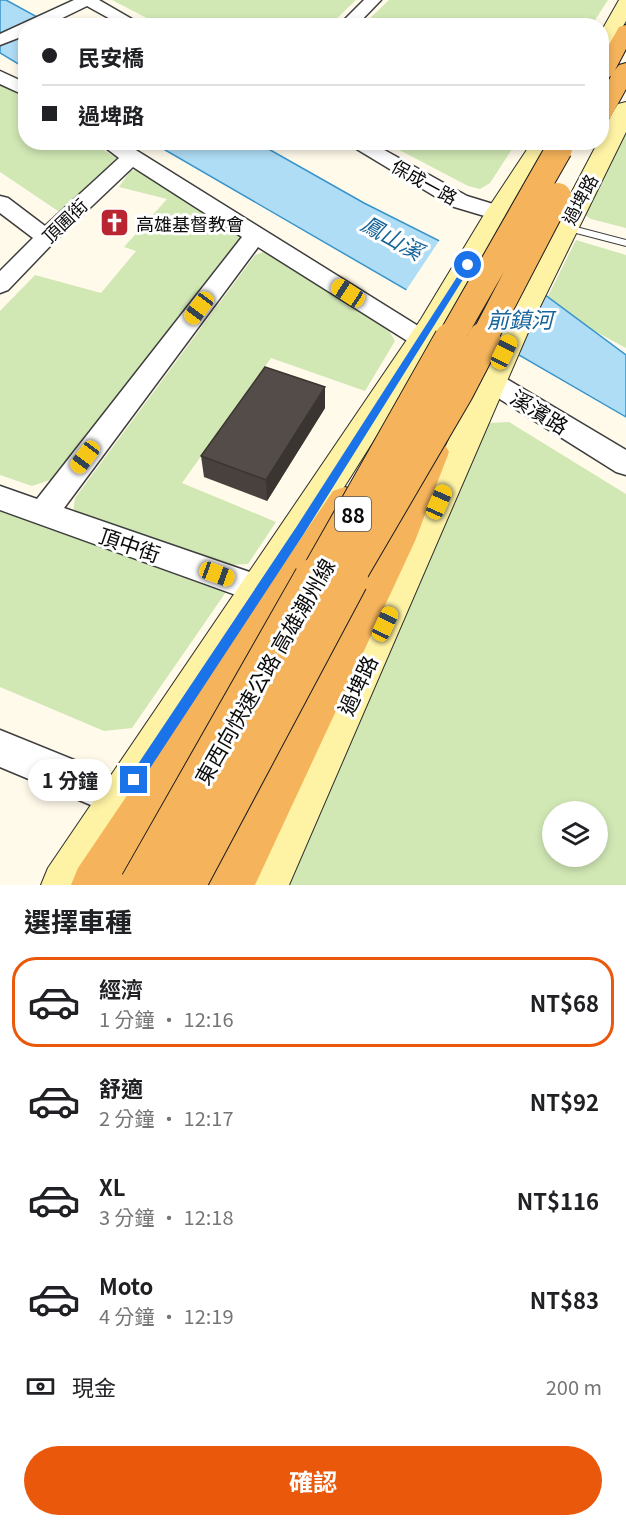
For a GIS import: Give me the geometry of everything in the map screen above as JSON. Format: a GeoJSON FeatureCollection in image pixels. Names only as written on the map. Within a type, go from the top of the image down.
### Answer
{"type":"FeatureCollection","features":[{"type":"Feature","properties":{"kind":"highway"},"geometry":{"type":"LineString","coordinates":[[609,62],[626,31]]}},
{"type":"Feature","properties":{"kind":"highway"},"geometry":{"type":"LineString","coordinates":[[609,100],[626,69]]}},
{"type":"Feature","properties":{"kind":"highway","name":"東西向快速公路 高雄潮州線"},"geometry":{"type":"LineString","coordinates":[[141,885],[471,376],[560,150]]}},
{"type":"Feature","properties":{"kind":"highway","name":"東西向快速公路 高雄潮州線"},"geometry":{"type":"LineString","coordinates":[[184,885],[367,543],[471,376],[582,150]]}},
{"type":"Feature","properties":{"kind":"highway"},"geometry":{"type":"LineString","coordinates":[[95,885],[327,526],[471,376]]}},
{"type":"Feature","properties":{"kind":"highway"},"geometry":{"type":"LineString","coordinates":[[230,885],[397,541],[471,376]]}},
{"type":"Feature","properties":{"kind":"main road"},"geometry":{"type":"LineString","coordinates":[[609,34],[626,4]]}},
{"type":"Feature","properties":{"kind":"main road","name":"過埤路"},"geometry":{"type":"LineString","coordinates":[[609,142],[626,110]]}},
{"type":"Feature","properties":{"kind":"main road"},"geometry":{"type":"LineString","coordinates":[[65,885],[261,590],[430,328],[539,150]]}},
{"type":"Feature","properties":{"kind":"main road","name":"過埤路"},"geometry":{"type":"LineString","coordinates":[[265,885],[395,602],[471,376],[550,256],[605,150]]}},
{"type":"Feature","properties":{"kind":"street"},"geometry":{"type":"LineString","coordinates":[[49,18],[87,0],[121,18]]}},
{"type":"Feature","properties":{"kind":"street"},"geometry":{"type":"LineString","coordinates":[[354,18],[373,0]]}},
{"type":"Feature","properties":{"kind":"street"},"geometry":{"type":"LineString","coordinates":[[0,40],[18,32]]}},
{"type":"Feature","properties":{"kind":"street"},"geometry":{"type":"LineString","coordinates":[[0,76],[18,86]]}},
{"type":"Feature","properties":{"kind":"street","name":"溪濱路"},"geometry":{"type":"LineString","coordinates":[[120,150],[256,234],[430,328],[471,376],[626,464]]}},
{"type":"Feature","properties":{"kind":"street","name":"保成一路"},"geometry":{"type":"LineString","coordinates":[[369,150],[493,223]]}},
{"type":"Feature","properties":{"kind":"street","name":"頂圃街"},"geometry":{"type":"LineString","coordinates":[[0,285],[46,237],[131,157]]}},
{"type":"Feature","properties":{"kind":"street"},"geometry":{"type":"LineString","coordinates":[[0,203],[46,237]]}},
{"type":"Feature","properties":{"kind":"street"},"geometry":{"type":"LineString","coordinates":[[43,513],[256,234]]}},
{"type":"Feature","properties":{"kind":"street","name":"頂中街"},"geometry":{"type":"LineString","coordinates":[[0,498],[261,590]]}},
{"type":"Feature","properties":{"kind":"street"},"geometry":{"type":"LineString","coordinates":[[0,748],[122,799]]}},
{"type":"Feature","properties":{"kind":"lane"},"geometry":{"type":"LineString","coordinates":[[493,223],[564,227],[626,243]]}},
{"type":"Feature","properties":{"kind":"green space"},"geometry":{"type":"Polygon","coordinates":[[[112,0],[356,0],[337,18],[147,18],[112,0]]]}},
{"type":"Feature","properties":{"kind":"green space"},"geometry":{"type":"Polygon","coordinates":[[[389,0],[608,0],[596,18],[370,18],[389,0]]]}},
{"type":"Feature","properties":{"kind":"green space"},"geometry":{"type":"Polygon","coordinates":[[[0,83],[18,95],[18,150],[104,150],[116,158],[113,165],[61,213],[0,172],[0,83]]]}},
{"type":"Feature","properties":{"kind":"green space"},"geometry":{"type":"Polygon","coordinates":[[[626,127],[626,228],[591,219],[582,213],[626,127]]]}},
{"type":"Feature","properties":{"kind":"green space"},"geometry":{"type":"Polygon","coordinates":[[[399,150],[511,150],[490,183],[480,189],[468,186],[399,150]]]}},
{"type":"Feature","properties":{"kind":"green space"},"geometry":{"type":"Polygon","coordinates":[[[140,169],[240,232],[242,241],[56,478],[32,486],[0,475],[0,311],[35,275],[101,293],[136,251],[124,247],[167,199],[119,187],[130,171],[140,169]]]}},
{"type":"Feature","properties":{"kind":"green space"},"geometry":{"type":"Polygon","coordinates":[[[576,240],[626,255],[626,348],[544,304],[576,240]]]}},
{"type":"Feature","properties":{"kind":"green space"},"geometry":{"type":"Polygon","coordinates":[[[269,250],[387,327],[395,341],[365,391],[271,358],[182,483],[276,522],[248,564],[230,565],[73,513],[75,498],[255,255],[269,250]]]}},
{"type":"Feature","properties":{"kind":"green space"},"geometry":{"type":"Polygon","coordinates":[[[509,422],[626,494],[626,885],[287,885],[488,423],[509,422]]]}},
{"type":"Feature","properties":{"kind":"green space"},"geometry":{"type":"Polygon","coordinates":[[[0,507],[217,583],[226,592],[132,728],[104,731],[0,687],[0,507]]]}},
{"type":"Feature","properties":{"kind":"water"},"geometry":{"type":"Polygon","coordinates":[[[0,0],[6,0],[39,18],[18,18],[18,64],[0,53],[0,0]]]}},
{"type":"Feature","properties":{"kind":"water","name":"前鎮河"},"geometry":{"type":"Polygon","coordinates":[[[165,150],[270,150],[364,203],[541,292],[626,355],[626,417],[165,150]]]}},
{"type":"Feature","properties":{"kind":"pier"},"geometry":{"type":"Polygon","coordinates":[[[441,238],[546,292],[518,358],[405,292],[441,238]]]}},
{"type":"Feature","properties":{"kind":"building"},"geometry":{"type":"Polygon","coordinates":[[[265,367],[325,387],[266,480],[201,456],[265,367]]]}},
{"type":"Feature","properties":{"kind":"place","name":"高雄基督教會"},"geometry":{"type":"Point","coordinates":[115,223]}},
{"type":"Feature","properties":{"kind":"route"},"geometry":{"type":"LineString","coordinates":[[134,780],[301,529],[433,324],[468,265]]}},
{"type":"Feature","properties":{"kind":"water label","name":"鳳山溪"},"geometry":{"type":"Point","coordinates":[393,236]}}]}
